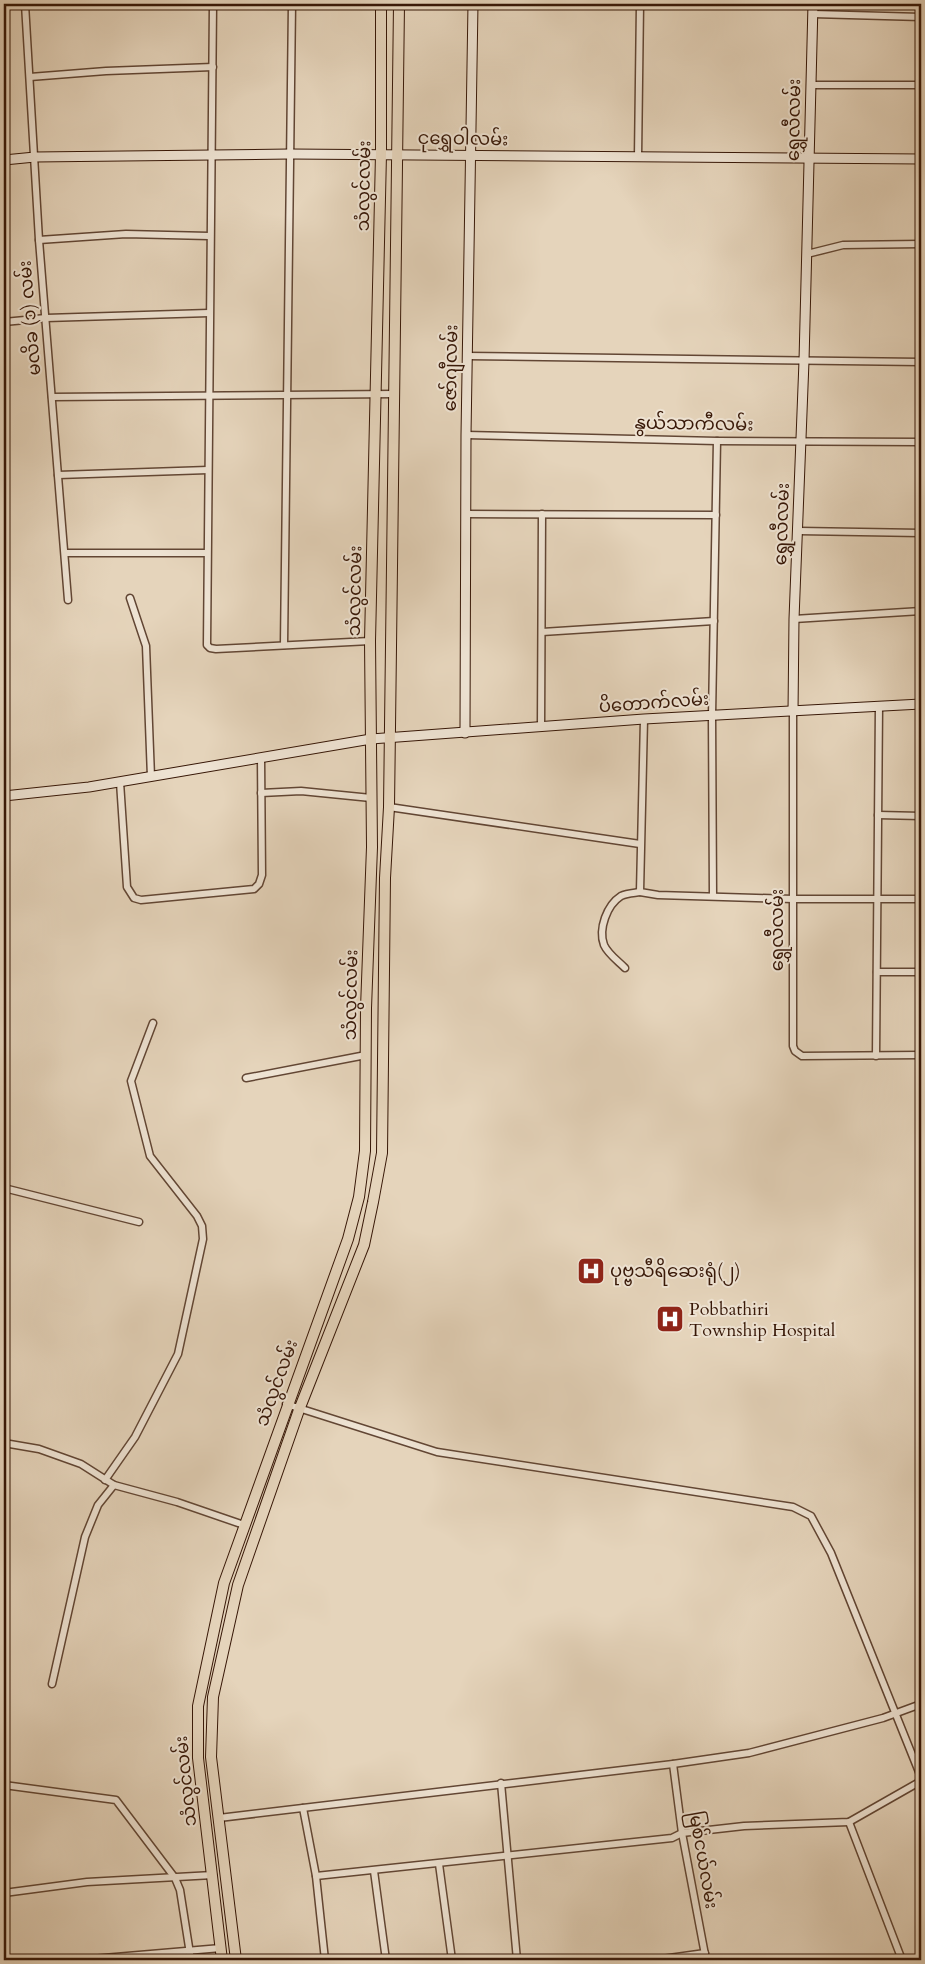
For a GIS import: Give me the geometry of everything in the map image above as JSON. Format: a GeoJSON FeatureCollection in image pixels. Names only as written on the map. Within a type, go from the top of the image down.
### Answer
{"type":"FeatureCollection","features":[{"type":"Feature","properties":{"kind":"main road","name":"သံလွင်လမ်း"},"geometry":{"type":"LineString","coordinates":[[222,1960],[196,1732],[198,1706],[224,1583],[286,1404],[348,1238],[359,1197],[365,1151],[372,847],[370,641],[377,394],[381,154],[381,4]]}},
{"type":"Feature","properties":{"kind":"main road","name":"သံလွင်လမ်း"},"geometry":{"type":"LineString","coordinates":[[236,1960],[211,1736],[216,1681],[238,1585],[299,1410],[364,1245],[382,1153],[385,878],[389,807],[399,4]]}},
{"type":"Feature","properties":{"kind":"main road"},"geometry":{"type":"LineString","coordinates":[[211,1638],[224,1640]]}},
{"type":"Feature","properties":{"kind":"street","name":"မလိခ (၁) လမ်း"},"geometry":{"type":"LineString","coordinates":[[25,4],[39,240],[68,600]]}},
{"type":"Feature","properties":{"kind":"street"},"geometry":{"type":"LineString","coordinates":[[213,4],[212,155],[209,236],[207,645],[210,648],[216,649],[370,641]]}},
{"type":"Feature","properties":{"kind":"street"},"geometry":{"type":"LineString","coordinates":[[284,644],[292,4]]}},
{"type":"Feature","properties":{"kind":"street","name":"ဇော်ဂျီလမ်း"},"geometry":{"type":"LineString","coordinates":[[465,733],[466,435],[472,4]]}},
{"type":"Feature","properties":{"kind":"street"},"geometry":{"type":"LineString","coordinates":[[638,157],[640,4]]}},
{"type":"Feature","properties":{"kind":"street","name":"ရွှေလီလမ်း"},"geometry":{"type":"LineString","coordinates":[[813,4],[804,361],[794,619],[793,1046],[795,1052],[802,1056],[876,1056]]}},
{"type":"Feature","properties":{"kind":"street"},"geometry":{"type":"LineString","coordinates":[[812,14],[921,17]]}},
{"type":"Feature","properties":{"kind":"street"},"geometry":{"type":"LineString","coordinates":[[30,77],[106,71],[213,67]]}},
{"type":"Feature","properties":{"kind":"street"},"geometry":{"type":"LineString","coordinates":[[811,85],[921,85]]}},
{"type":"Feature","properties":{"kind":"street","name":"ငုရွှေဝါလမ်း"},"geometry":{"type":"LineString","coordinates":[[4,160],[35,157],[290,154],[921,160]]}},
{"type":"Feature","properties":{"kind":"street"},"geometry":{"type":"LineString","coordinates":[[39,240],[126,234],[209,236]]}},
{"type":"Feature","properties":{"kind":"street"},"geometry":{"type":"LineString","coordinates":[[807,254],[843,245],[921,244]]}},
{"type":"Feature","properties":{"kind":"street"},"geometry":{"type":"LineString","coordinates":[[4,322],[46,318],[209,313]]}},
{"type":"Feature","properties":{"kind":"street"},"geometry":{"type":"LineString","coordinates":[[467,356],[921,362]]}},
{"type":"Feature","properties":{"kind":"street"},"geometry":{"type":"LineString","coordinates":[[52,397],[395,394]]}},
{"type":"Feature","properties":{"kind":"street","name":"နွယ်သာကီလမ်း"},"geometry":{"type":"LineString","coordinates":[[466,435],[717,441],[921,442]]}},
{"type":"Feature","properties":{"kind":"street"},"geometry":{"type":"LineString","coordinates":[[712,896],[712,716],[717,441]]}},
{"type":"Feature","properties":{"kind":"street"},"geometry":{"type":"LineString","coordinates":[[58,475],[208,470]]}},
{"type":"Feature","properties":{"kind":"street"},"geometry":{"type":"LineString","coordinates":[[466,514],[716,515]]}},
{"type":"Feature","properties":{"kind":"street"},"geometry":{"type":"LineString","coordinates":[[541,727],[542,514]]}},
{"type":"Feature","properties":{"kind":"street"},"geometry":{"type":"LineString","coordinates":[[798,531],[921,532]]}},
{"type":"Feature","properties":{"kind":"street"},"geometry":{"type":"LineString","coordinates":[[65,553],[207,553]]}},
{"type":"Feature","properties":{"kind":"street"},"geometry":{"type":"LineString","coordinates":[[130,598],[146,646],[151,777]]}},
{"type":"Feature","properties":{"kind":"street"},"geometry":{"type":"LineString","coordinates":[[794,619],[921,611]]}},
{"type":"Feature","properties":{"kind":"street"},"geometry":{"type":"LineString","coordinates":[[542,632],[714,621]]}},
{"type":"Feature","properties":{"kind":"street","name":"ပိတောက်လမ်း"},"geometry":{"type":"LineString","coordinates":[[4,796],[120,782],[371,739],[644,719],[921,704]]}},
{"type":"Feature","properties":{"kind":"street"},"geometry":{"type":"LineString","coordinates":[[879,706],[876,1056],[921,1055]]}},
{"type":"Feature","properties":{"kind":"street"},"geometry":{"type":"LineString","coordinates":[[640,892],[644,719]]}},
{"type":"Feature","properties":{"kind":"street"},"geometry":{"type":"LineString","coordinates":[[120,782],[127,888],[134,898],[141,900],[254,889],[259,884],[262,875],[261,758]]}},
{"type":"Feature","properties":{"kind":"street"},"geometry":{"type":"LineString","coordinates":[[261,793],[301,791],[371,798]]}},
{"type":"Feature","properties":{"kind":"street"},"geometry":{"type":"LineString","coordinates":[[389,807],[640,844]]}},
{"type":"Feature","properties":{"kind":"street"},"geometry":{"type":"LineString","coordinates":[[878,815],[921,816]]}},
{"type":"Feature","properties":{"kind":"street"},"geometry":{"type":"LineString","coordinates":[[625,968],[605,946],[603,927],[607,912],[613,903],[622,896],[640,892],[658,895],[793,899],[921,899]]}},
{"type":"Feature","properties":{"kind":"street"},"geometry":{"type":"LineString","coordinates":[[877,972],[921,972]]}},
{"type":"Feature","properties":{"kind":"street"},"geometry":{"type":"LineString","coordinates":[[105,1480],[135,1437],[178,1354],[203,1239],[202,1226],[197,1216],[150,1156],[131,1081],[153,1022]]}},
{"type":"Feature","properties":{"kind":"street"},"geometry":{"type":"LineString","coordinates":[[246,1078],[366,1055]]}},
{"type":"Feature","properties":{"kind":"street"},"geometry":{"type":"LineString","coordinates":[[4,1188],[139,1222]]}},
{"type":"Feature","properties":{"kind":"street"},"geometry":{"type":"LineString","coordinates":[[286,1404],[299,1410],[437,1452],[793,1507],[811,1516],[831,1553],[921,1777]]}},
{"type":"Feature","properties":{"kind":"street"},"geometry":{"type":"LineString","coordinates":[[4,1443],[39,1449],[81,1464],[114,1485],[177,1502],[244,1525]]}},
{"type":"Feature","properties":{"kind":"street"},"geometry":{"type":"LineString","coordinates":[[52,1684],[85,1537],[98,1505],[114,1485]]}},
{"type":"Feature","properties":{"kind":"street"},"geometry":{"type":"LineString","coordinates":[[219,1818],[673,1764],[749,1753],[896,1713],[921,1704]]}},
{"type":"Feature","properties":{"kind":"street","name":"မြစ်ငယ်လမ်း"},"geometry":{"type":"LineString","coordinates":[[673,1764],[682,1833],[706,1960]]}},
{"type":"Feature","properties":{"kind":"street"},"geometry":{"type":"LineString","coordinates":[[316,1876],[672,1838],[682,1833],[744,1826],[849,1822],[921,1782]]}},
{"type":"Feature","properties":{"kind":"street"},"geometry":{"type":"LineString","coordinates":[[501,1783],[517,1960]]}},
{"type":"Feature","properties":{"kind":"street"},"geometry":{"type":"LineString","coordinates":[[4,1785],[116,1800],[175,1878],[180,1890],[191,1960]]}},
{"type":"Feature","properties":{"kind":"street"},"geometry":{"type":"LineString","coordinates":[[303,1808],[316,1876],[325,1960]]}},
{"type":"Feature","properties":{"kind":"street"},"geometry":{"type":"LineString","coordinates":[[849,1822],[902,1960]]}},
{"type":"Feature","properties":{"kind":"street"},"geometry":{"type":"LineString","coordinates":[[439,1864],[452,1960]]}},
{"type":"Feature","properties":{"kind":"street"},"geometry":{"type":"LineString","coordinates":[[374,1871],[386,1960]]}},
{"type":"Feature","properties":{"kind":"street"},"geometry":{"type":"LineString","coordinates":[[4,1893],[87,1882],[213,1875]]}},
{"type":"Feature","properties":{"kind":"street"},"geometry":{"type":"LineString","coordinates":[[80,1960],[221,1948]]}},
{"type":"Feature","properties":{"kind":"street"},"geometry":{"type":"LineString","coordinates":[[655,1960],[705,1953]]}},
{"type":"Feature","properties":{"kind":"place","name":"ပုဗ္ဗသီရိဆေးရုံ(၂)"},"geometry":{"type":"Point","coordinates":[591,1271]}},
{"type":"Feature","properties":{"kind":"place","name":"Pobbathiri Township Hospital"},"geometry":{"type":"Point","coordinates":[670,1319]}}]}
